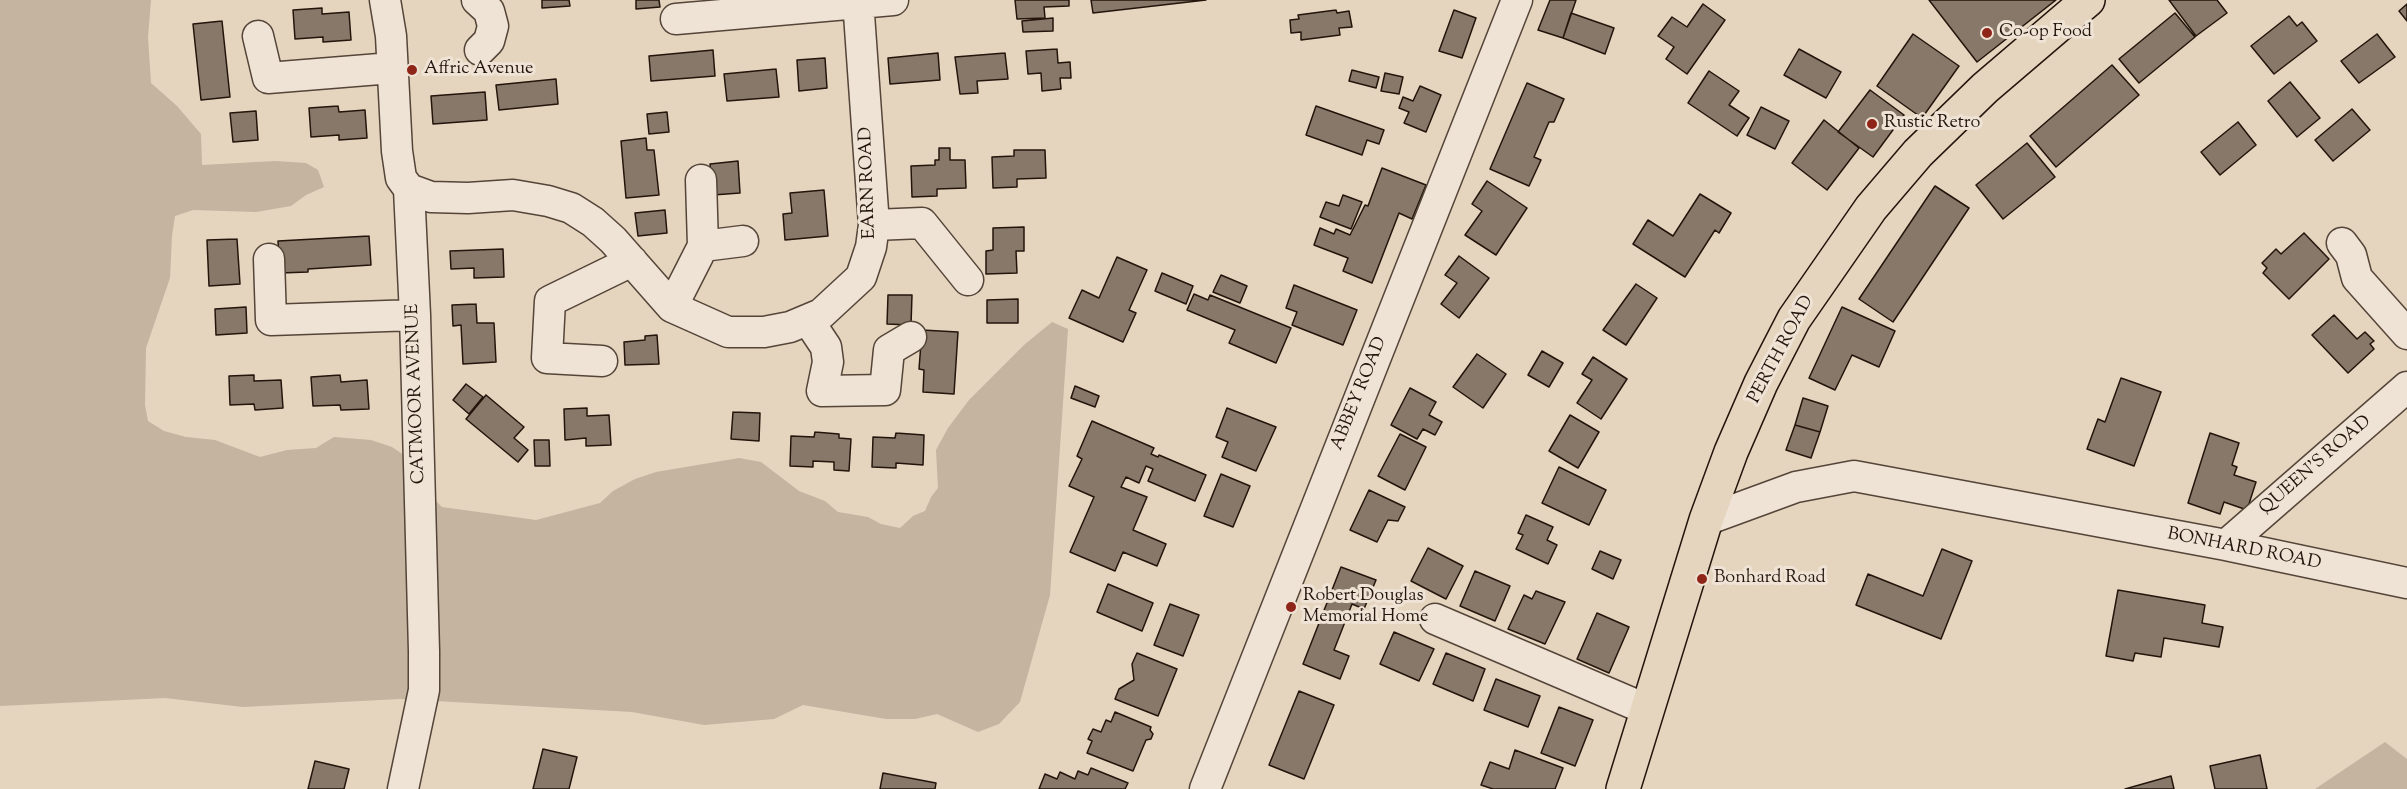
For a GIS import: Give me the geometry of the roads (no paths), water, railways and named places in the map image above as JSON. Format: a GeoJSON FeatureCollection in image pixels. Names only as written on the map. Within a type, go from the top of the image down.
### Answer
{"type":"FeatureCollection","features":[{"type":"Feature","properties":{"kind":"main road","name":"PERTH ROAD"},"geometry":{"type":"LineString","coordinates":[[1623,789],[1706,520],[1731,452],[1761,383],[1794,319],[1871,208],[1918,153],[1977,96],[2088,0]]}},
{"type":"Feature","properties":{"kind":"street","name":"CATMOOR AVENUE"},"geometry":{"type":"LineString","coordinates":[[385,0],[391,36],[401,178],[409,189],[415,315],[424,690],[403,789]]}},
{"type":"Feature","properties":{"kind":"street"},"geometry":{"type":"LineString","coordinates":[[477,0],[489,11],[493,26],[489,41],[480,50]]}},
{"type":"Feature","properties":{"kind":"street"},"geometry":{"type":"LineString","coordinates":[[676,19],[858,1],[893,0]]}},
{"type":"Feature","properties":{"kind":"street","name":"ABBEY ROAD"},"geometry":{"type":"LineString","coordinates":[[1205,789],[1517,0]]}},
{"type":"Feature","properties":{"kind":"street","name":"EARN ROAD"},"geometry":{"type":"LineString","coordinates":[[409,189],[431,197],[468,198],[513,195],[548,201],[571,208],[593,222],[632,261],[672,307],[728,332],[764,333],[808,320],[822,314],[861,277],[871,247],[874,225],[858,1]]}},
{"type":"Feature","properties":{"kind":"street"},"geometry":{"type":"LineString","coordinates":[[258,36],[268,78],[392,68]]}},
{"type":"Feature","properties":{"kind":"street"},"geometry":{"type":"LineString","coordinates":[[672,307],[703,246],[701,180]]}},
{"type":"Feature","properties":{"kind":"street"},"geometry":{"type":"LineString","coordinates":[[874,225],[922,223],[968,280]]}},
{"type":"Feature","properties":{"kind":"street"},"geometry":{"type":"LineString","coordinates":[[703,246],[743,241]]}},
{"type":"Feature","properties":{"kind":"street"},"geometry":{"type":"LineString","coordinates":[[2342,243],[2351,255],[2357,278],[2407,334]]}},
{"type":"Feature","properties":{"kind":"street"},"geometry":{"type":"LineString","coordinates":[[269,259],[271,320],[415,315]]}},
{"type":"Feature","properties":{"kind":"street"},"geometry":{"type":"LineString","coordinates":[[602,361],[548,358],[550,301],[632,261]]}},
{"type":"Feature","properties":{"kind":"street"},"geometry":{"type":"LineString","coordinates":[[808,320],[826,347],[828,355],[822,391],[885,390],[889,350],[911,337]]}},
{"type":"Feature","properties":{"kind":"street","name":"QUEEN'S ROAD"},"geometry":{"type":"LineString","coordinates":[[2226,545],[2407,387]]}},
{"type":"Feature","properties":{"kind":"street","name":"BONHARD ROAD"},"geometry":{"type":"LineString","coordinates":[[1706,520],[1796,487],[1854,476],[2226,545],[2407,583]]}},
{"type":"Feature","properties":{"kind":"street"},"geometry":{"type":"LineString","coordinates":[[1435,620],[1648,710]]}},
{"type":"Feature","properties":{"kind":"place","name":"Co-op Food"},"geometry":{"type":"Point","coordinates":[1987,33]}},
{"type":"Feature","properties":{"kind":"place","name":"Affric Avenue"},"geometry":{"type":"Point","coordinates":[412,70]}},
{"type":"Feature","properties":{"kind":"place","name":"Rustic Retro"},"geometry":{"type":"Point","coordinates":[1872,124]}},
{"type":"Feature","properties":{"kind":"place","name":"Bonhard Road"},"geometry":{"type":"Point","coordinates":[1702,579]}},
{"type":"Feature","properties":{"kind":"place","name":"Robert Douglas Memorial Home"},"geometry":{"type":"Point","coordinates":[1291,607]}}]}
